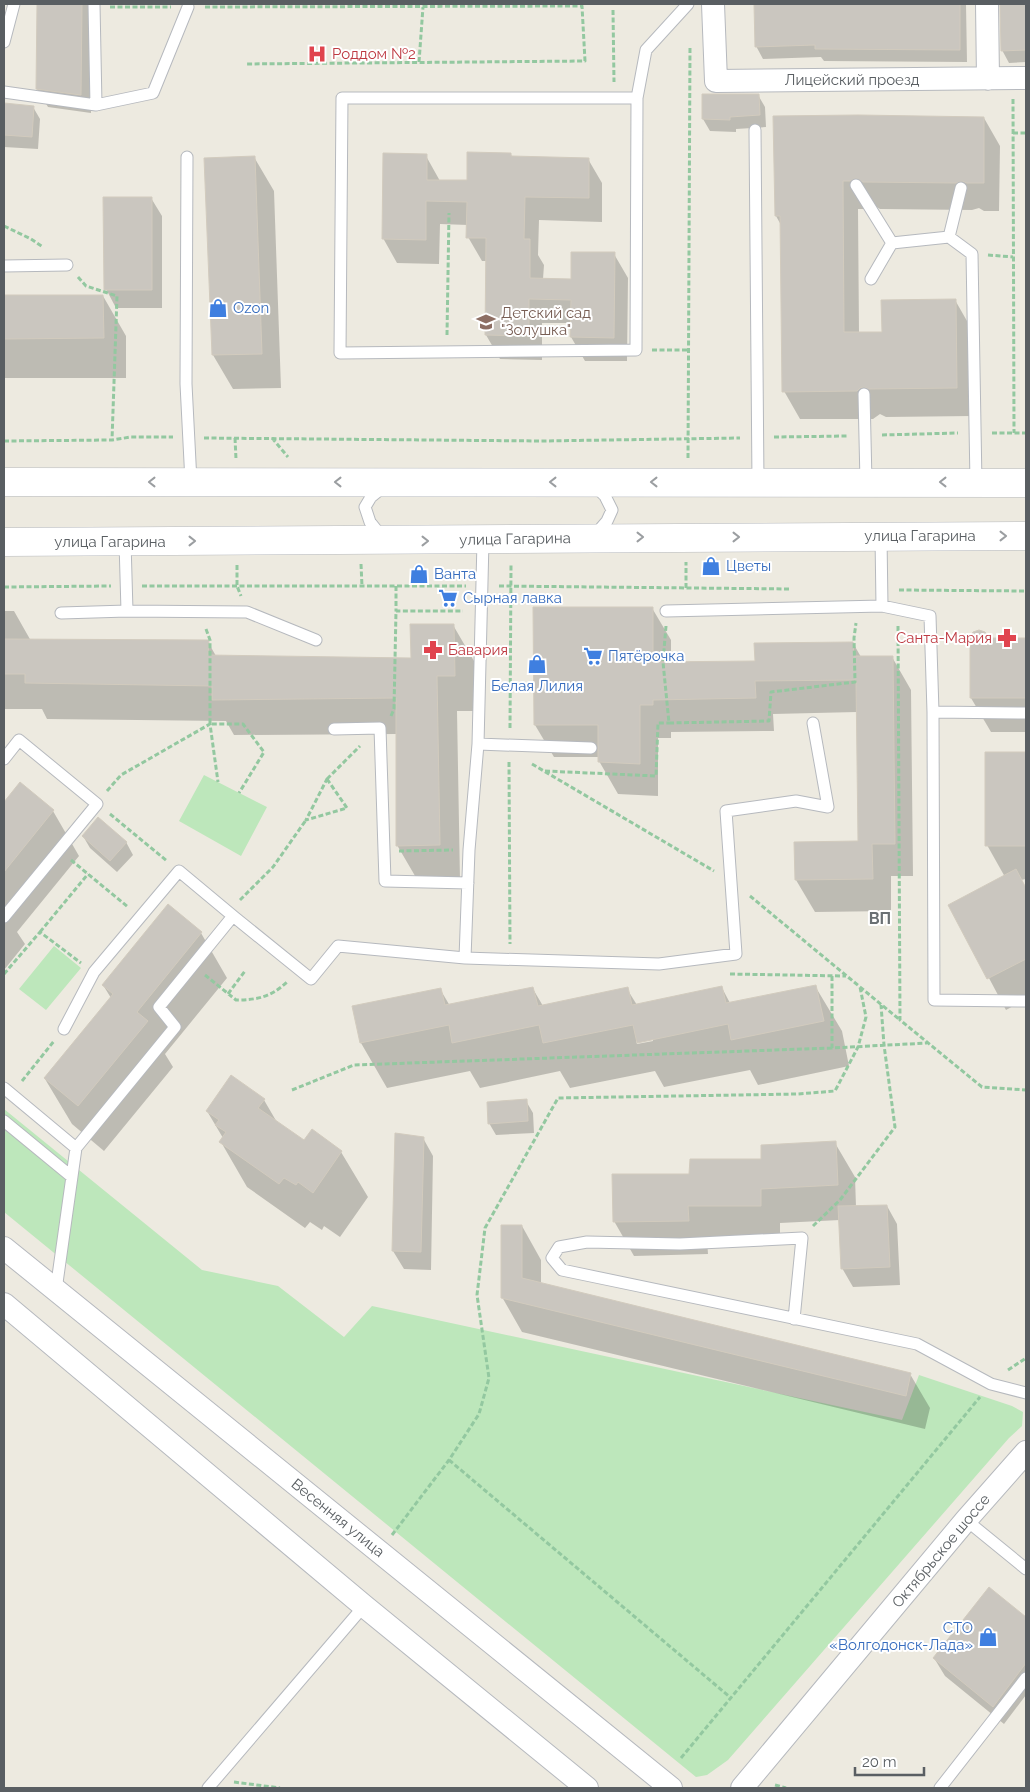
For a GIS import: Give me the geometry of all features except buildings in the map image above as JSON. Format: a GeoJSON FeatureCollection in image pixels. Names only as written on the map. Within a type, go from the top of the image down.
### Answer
{"type":"FeatureCollection","features":[{"type":"Feature","properties":{"kind":"street","name":"Лицейский проезд"},"geometry":{"type":"LineString","coordinates":[[713,4],[716,81],[1019,79]]}},
{"type":"Feature","properties":{"kind":"street"},"geometry":{"type":"LineString","coordinates":[[987,4],[988,79]]}},
{"type":"Feature","properties":{"kind":"street"},"geometry":{"type":"LineString","coordinates":[[4,482],[1026,483]]}},
{"type":"Feature","properties":{"kind":"street","name":"улица Гагарина"},"geometry":{"type":"LineString","coordinates":[[4,542],[483,541],[593,538],[1026,536]]}},
{"type":"Feature","properties":{"kind":"street","name":"Весенняя улица"},"geometry":{"type":"LineString","coordinates":[[4,1248],[671,1788]]}},
{"type":"Feature","properties":{"kind":"street"},"geometry":{"type":"LineString","coordinates":[[4,1304],[364,1606],[587,1788]]}},
{"type":"Feature","properties":{"kind":"street","name":"Октябрьское шоссе"},"geometry":{"type":"LineString","coordinates":[[742,1788],[966,1520],[1026,1452]]}},
{"type":"Feature","properties":{"kind":"lane"},"geometry":{"type":"LineString","coordinates":[[4,42],[14,4]]}},
{"type":"Feature","properties":{"kind":"lane"},"geometry":{"type":"LineString","coordinates":[[636,98],[342,98],[340,352],[636,350],[636,98],[646,50],[688,4]]}},
{"type":"Feature","properties":{"kind":"lane"},"geometry":{"type":"LineString","coordinates":[[96,105],[99,5]]}},
{"type":"Feature","properties":{"kind":"lane"},"geometry":{"type":"LineString","coordinates":[[4,92],[96,105],[153,93],[188,7]]}},
{"type":"Feature","properties":{"kind":"lane"},"geometry":{"type":"LineString","coordinates":[[756,130],[758,482]]}},
{"type":"Feature","properties":{"kind":"lane"},"geometry":{"type":"LineString","coordinates":[[187,157],[186,384],[191,482]]}},
{"type":"Feature","properties":{"kind":"lane"},"geometry":{"type":"LineString","coordinates":[[856,185],[892,243]]}},
{"type":"Feature","properties":{"kind":"lane"},"geometry":{"type":"LineString","coordinates":[[949,237],[961,188]]}},
{"type":"Feature","properties":{"kind":"lane"},"geometry":{"type":"LineString","coordinates":[[892,243],[949,237],[972,254],[976,483]]}},
{"type":"Feature","properties":{"kind":"lane"},"geometry":{"type":"LineString","coordinates":[[871,279],[892,243]]}},
{"type":"Feature","properties":{"kind":"lane"},"geometry":{"type":"LineString","coordinates":[[4,266],[67,265]]}},
{"type":"Feature","properties":{"kind":"lane"},"geometry":{"type":"LineString","coordinates":[[864,394],[866,482]]}},
{"type":"Feature","properties":{"kind":"lane"},"geometry":{"type":"LineString","coordinates":[[385,541],[370,522],[365,507],[371,497],[389,482]]}},
{"type":"Feature","properties":{"kind":"lane"},"geometry":{"type":"LineString","coordinates":[[591,482],[605,496],[612,510],[607,521],[593,538]]}},
{"type":"Feature","properties":{"kind":"lane"},"geometry":{"type":"LineString","coordinates":[[881,537],[882,606]]}},
{"type":"Feature","properties":{"kind":"lane"},"geometry":{"type":"LineString","coordinates":[[465,958],[469,850],[478,744],[483,541]]}},
{"type":"Feature","properties":{"kind":"lane"},"geometry":{"type":"LineString","coordinates":[[125,542],[127,611]]}},
{"type":"Feature","properties":{"kind":"lane"},"geometry":{"type":"LineString","coordinates":[[666,611],[882,606],[930,616],[933,712],[934,1000],[1026,1001]]}},
{"type":"Feature","properties":{"kind":"lane"},"geometry":{"type":"LineString","coordinates":[[61,613],[127,611],[247,612],[316,640]]}},
{"type":"Feature","properties":{"kind":"lane"},"geometry":{"type":"LineString","coordinates":[[933,712],[1026,713]]}},
{"type":"Feature","properties":{"kind":"lane"},"geometry":{"type":"LineString","coordinates":[[64,1029],[94,972],[179,871],[311,979],[338,946],[465,958],[659,964],[736,954],[726,811],[796,801],[828,807],[814,723]]}},
{"type":"Feature","properties":{"kind":"lane"},"geometry":{"type":"LineString","coordinates":[[334,729],[380,728],[385,881],[468,882]]}},
{"type":"Feature","properties":{"kind":"lane"},"geometry":{"type":"LineString","coordinates":[[4,759],[19,740],[97,804],[4,917]]}},
{"type":"Feature","properties":{"kind":"lane"},"geometry":{"type":"LineString","coordinates":[[478,744],[509,748],[590,748]]}},
{"type":"Feature","properties":{"kind":"lane"},"geometry":{"type":"LineString","coordinates":[[56,1290],[76,1148],[175,1027],[159,1007],[193,966],[230,913]]}},
{"type":"Feature","properties":{"kind":"lane"},"geometry":{"type":"LineString","coordinates":[[7,1091],[76,1148]]}},
{"type":"Feature","properties":{"kind":"lane"},"geometry":{"type":"LineString","coordinates":[[4,1121],[72,1177]]}},
{"type":"Feature","properties":{"kind":"lane"},"geometry":{"type":"LineString","coordinates":[[794,1318],[802,1238],[680,1244],[587,1242],[559,1247],[552,1258],[562,1270],[917,1344],[990,1384],[1026,1392]]}},
{"type":"Feature","properties":{"kind":"lane"},"geometry":{"type":"LineString","coordinates":[[966,1520],[1026,1569]]}},
{"type":"Feature","properties":{"kind":"lane"},"geometry":{"type":"LineString","coordinates":[[211,1784],[364,1606]]}},
{"type":"Feature","properties":{"kind":"lane"},"geometry":{"type":"LineString","coordinates":[[940,1788],[1026,1678]]}},
{"type":"Feature","properties":{"kind":"path"},"geometry":{"type":"LineString","coordinates":[[99,5],[188,7],[219,5],[582,6],[585,61],[245,64]]}},
{"type":"Feature","properties":{"kind":"path"},"geometry":{"type":"LineString","coordinates":[[419,62],[423,7]]}},
{"type":"Feature","properties":{"kind":"path"},"geometry":{"type":"LineString","coordinates":[[613,10],[614,98]]}},
{"type":"Feature","properties":{"kind":"path"},"geometry":{"type":"LineString","coordinates":[[688,445],[690,43]]}},
{"type":"Feature","properties":{"kind":"path"},"geometry":{"type":"LineString","coordinates":[[1014,433],[1013,133],[1019,79]]}},
{"type":"Feature","properties":{"kind":"path"},"geometry":{"type":"LineString","coordinates":[[1013,133],[1026,133]]}},
{"type":"Feature","properties":{"kind":"path"},"geometry":{"type":"LineString","coordinates":[[447,352],[449,213]]}},
{"type":"Feature","properties":{"kind":"path"},"geometry":{"type":"LineString","coordinates":[[4,226],[31,239],[67,265],[86,286],[117,296],[112,440]]}},
{"type":"Feature","properties":{"kind":"path"},"geometry":{"type":"LineString","coordinates":[[972,254],[1013,257]]}},
{"type":"Feature","properties":{"kind":"path"},"geometry":{"type":"LineString","coordinates":[[636,350],[689,350]]}},
{"type":"Feature","properties":{"kind":"path"},"geometry":{"type":"LineString","coordinates":[[4,440],[112,440],[131,437],[541,441],[1026,433]]}},
{"type":"Feature","properties":{"kind":"path"},"geometry":{"type":"LineString","coordinates":[[4,587],[481,585],[793,589]]}},
{"type":"Feature","properties":{"kind":"path"},"geometry":{"type":"LineString","coordinates":[[230,913],[272,867],[306,820],[328,779],[380,728],[388,723],[394,709],[396,586]]}},
{"type":"Feature","properties":{"kind":"path"},"geometry":{"type":"LineString","coordinates":[[510,959],[509,748],[511,586]]}},
{"type":"Feature","properties":{"kind":"path"},"geometry":{"type":"LineString","coordinates":[[882,590],[1026,591]]}},
{"type":"Feature","properties":{"kind":"path"},"geometry":{"type":"LineString","coordinates":[[544,771],[656,776],[658,723],[769,721],[771,692],[855,682],[854,638],[858,607]]}},
{"type":"Feature","properties":{"kind":"path"},"geometry":{"type":"LineString","coordinates":[[396,611],[463,610],[463,620]]}},
{"type":"Feature","properties":{"kind":"path"},"geometry":{"type":"LineString","coordinates":[[666,611],[663,662],[669,723]]}},
{"type":"Feature","properties":{"kind":"path"},"geometry":{"type":"LineString","coordinates":[[200,612],[210,640],[210,724],[218,782]]}},
{"type":"Feature","properties":{"kind":"path"},"geometry":{"type":"LineString","coordinates":[[179,871],[97,804],[120,775],[210,724],[244,724],[264,752],[239,793]]}},
{"type":"Feature","properties":{"kind":"path"},"geometry":{"type":"LineString","coordinates":[[509,748],[544,771],[732,882],[900,1020]]}},
{"type":"Feature","properties":{"kind":"path"},"geometry":{"type":"LineString","coordinates":[[306,820],[346,808],[328,779]]}},
{"type":"Feature","properties":{"kind":"path"},"geometry":{"type":"LineString","coordinates":[[60,850],[140,918]]}},
{"type":"Feature","properties":{"kind":"path"},"geometry":{"type":"LineString","coordinates":[[384,852],[469,850]]}},
{"type":"Feature","properties":{"kind":"path"},"geometry":{"type":"LineString","coordinates":[[4,974],[88,874]]}},
{"type":"Feature","properties":{"kind":"path"},"geometry":{"type":"LineString","coordinates":[[40,932],[94,972]]}},
{"type":"Feature","properties":{"kind":"path"},"geometry":{"type":"LineString","coordinates":[[193,966],[236,1000],[258,1000],[279,990],[299,970]]}},
{"type":"Feature","properties":{"kind":"path"},"geometry":{"type":"LineString","coordinates":[[228,994],[245,971]]}},
{"type":"Feature","properties":{"kind":"path"},"geometry":{"type":"LineString","coordinates":[[832,976],[832,1048]]}},
{"type":"Feature","properties":{"kind":"path"},"geometry":{"type":"LineString","coordinates":[[379,1552],[449,1460],[479,1414],[489,1378],[478,1295],[485,1228],[558,1098],[798,1094],[835,1091],[858,1047],[866,1017],[860,987]]}},
{"type":"Feature","properties":{"kind":"path"},"geometry":{"type":"LineString","coordinates":[[802,1238],[840,1200],[895,1127],[884,1045],[881,1005]]}},
{"type":"Feature","properties":{"kind":"path"},"geometry":{"type":"LineString","coordinates":[[7,1091],[64,1029]]}},
{"type":"Feature","properties":{"kind":"path"},"geometry":{"type":"LineString","coordinates":[[292,1090],[354,1064],[928,1043]]}},
{"type":"Feature","properties":{"kind":"path"},"geometry":{"type":"LineString","coordinates":[[681,1758],[990,1384],[1026,1358]]}},
{"type":"Feature","properties":{"kind":"path"},"geometry":{"type":"LineString","coordinates":[[449,1460],[731,1698]]}},
{"type":"Feature","properties":{"kind":"path"},"geometry":{"type":"LineString","coordinates":[[211,1784],[280,1788]]}},
{"type":"Feature","properties":{"kind":"green space"},"geometry":{"type":"Polygon","coordinates":[[[204,775],[267,807],[241,856],[179,821],[204,775]]]}},
{"type":"Feature","properties":{"kind":"green space"},"geometry":{"type":"Polygon","coordinates":[[[54,946],[81,968],[46,1010],[19,989],[54,946]]]}},
{"type":"Feature","properties":{"kind":"green space"},"geometry":{"type":"Polygon","coordinates":[[[4,1109],[202,1270],[278,1286],[344,1337],[372,1306],[902,1420],[919,1375],[1012,1406],[1023,1412],[1022,1426],[1009,1438],[728,1760],[707,1775],[696,1777],[4,1212],[4,1109]]]}},
{"type":"Feature","properties":{"kind":"place","name":"Роддом №2"},"geometry":{"type":"Point","coordinates":[317,54]}},
{"type":"Feature","properties":{"kind":"place","name":"Ozon"},"geometry":{"type":"Point","coordinates":[218,308]}},
{"type":"Feature","properties":{"kind":"place","name":"Детский сад \"Золушка\""},"geometry":{"type":"Point","coordinates":[486,322]}},
{"type":"Feature","properties":{"kind":"place","name":"Цветы"},"geometry":{"type":"Point","coordinates":[711,566]}},
{"type":"Feature","properties":{"kind":"place","name":"Ванта"},"geometry":{"type":"Point","coordinates":[419,574]}},
{"type":"Feature","properties":{"kind":"place","name":"Сырная лавка"},"geometry":{"type":"Point","coordinates":[448,598]}},
{"type":"Feature","properties":{"kind":"place","name":"Санта-Мария"},"geometry":{"type":"Point","coordinates":[1007,638]}},
{"type":"Feature","properties":{"kind":"place","name":"Бавария"},"geometry":{"type":"Point","coordinates":[433,650]}},
{"type":"Feature","properties":{"kind":"place","name":"Пятёрочка"},"geometry":{"type":"Point","coordinates":[593,656]}},
{"type":"Feature","properties":{"kind":"place","name":"Белая Лилия"},"geometry":{"type":"Point","coordinates":[537,664]}},
{"type":"Feature","properties":{"kind":"place","name":"СТО «Волгодонск-Лада»"},"geometry":{"type":"Point","coordinates":[988,1637]}},
{"type":"Feature","properties":{"kind":"district","name":"ВП"},"geometry":{"type":"Point","coordinates":[880,918]}}]}
